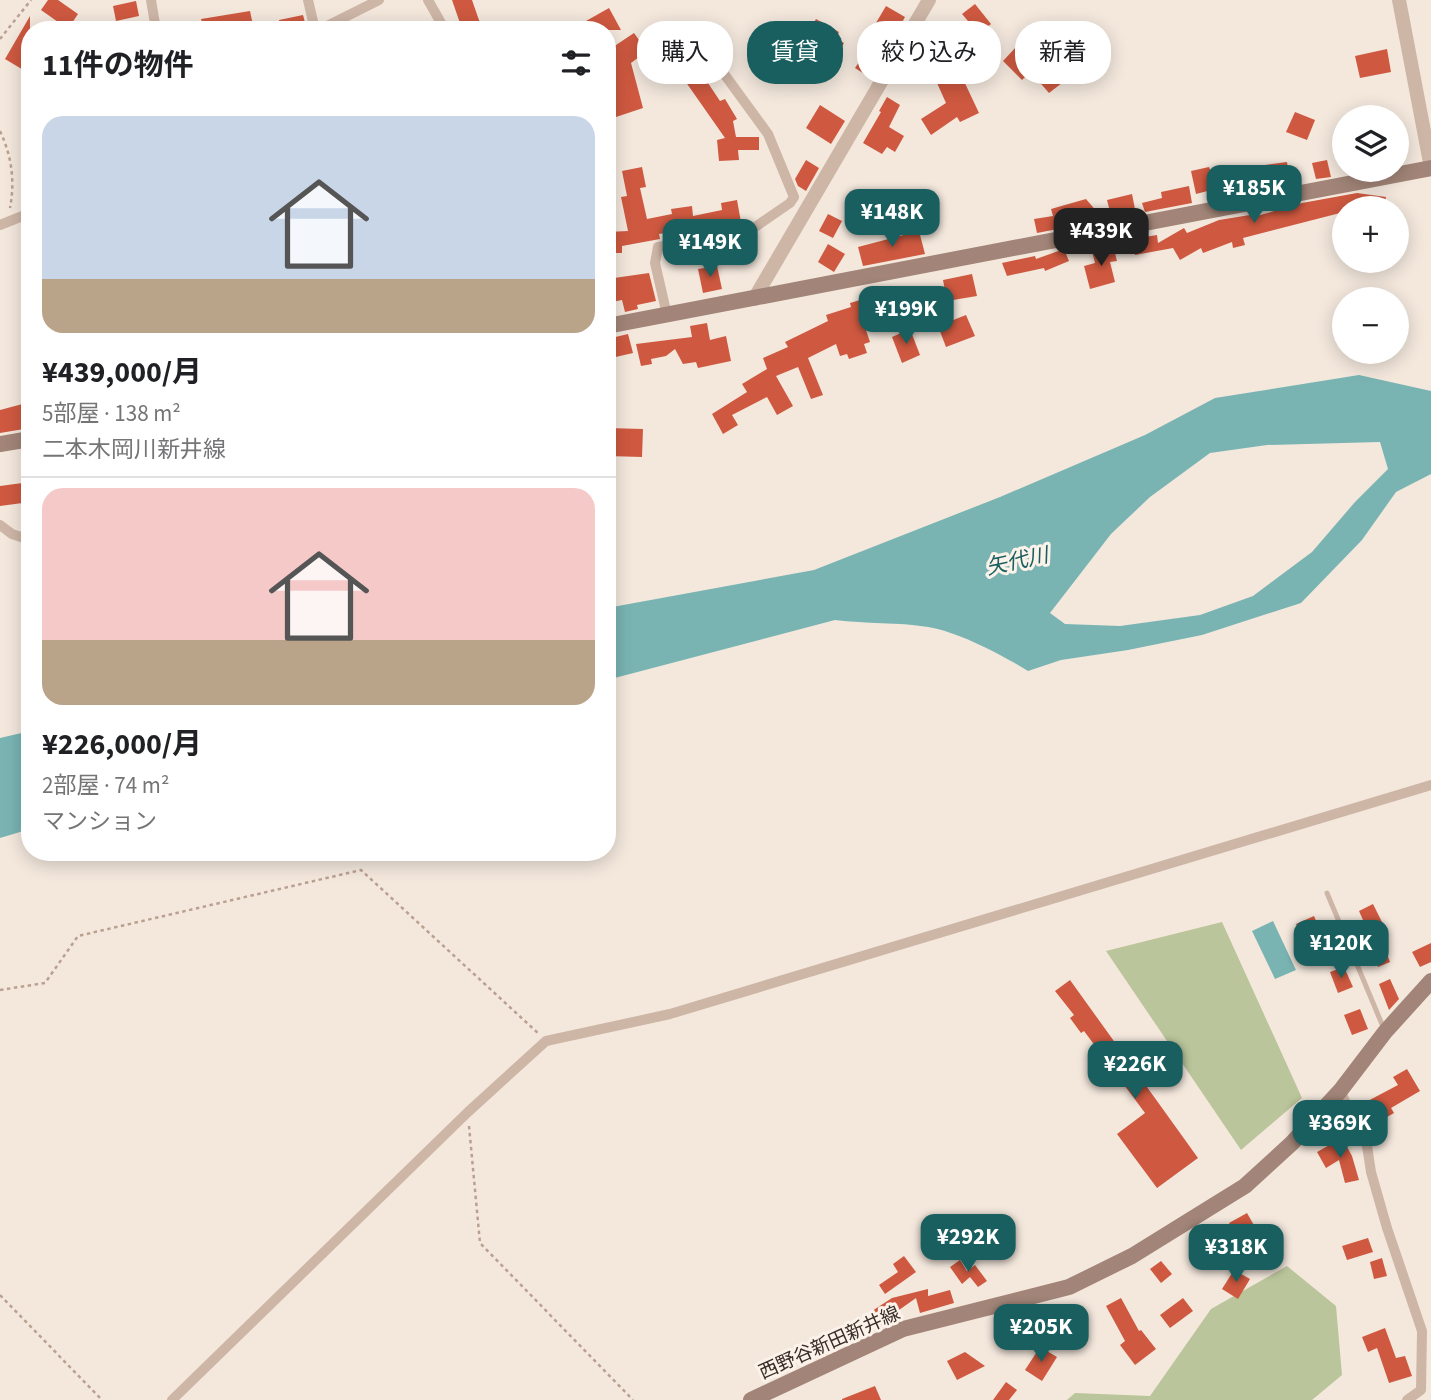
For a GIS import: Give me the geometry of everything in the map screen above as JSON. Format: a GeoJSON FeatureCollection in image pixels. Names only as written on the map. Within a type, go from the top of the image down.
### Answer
{"type":"FeatureCollection","features":[{"type":"Feature","properties":{"kind":"main road"},"geometry":{"type":"LineString","coordinates":[[616,324],[1431,168]]}},
{"type":"Feature","properties":{"kind":"main road"},"geometry":{"type":"LineString","coordinates":[[0,444],[21,440]]}},
{"type":"Feature","properties":{"kind":"main road","name":"西野谷新田新井線"},"geometry":{"type":"LineString","coordinates":[[751,1400],[903,1329],[1069,1287],[1132,1256],[1245,1186],[1292,1143],[1340,1091],[1385,1032],[1431,981]]}},
{"type":"Feature","properties":{"kind":"street"},"geometry":{"type":"LineString","coordinates":[[150,0],[154,21]]}},
{"type":"Feature","properties":{"kind":"street"},"geometry":{"type":"LineString","coordinates":[[308,0],[314,21]]}},
{"type":"Feature","properties":{"kind":"street"},"geometry":{"type":"LineString","coordinates":[[336,21],[379,0]]}},
{"type":"Feature","properties":{"kind":"street"},"geometry":{"type":"LineString","coordinates":[[428,0],[440,21]]}},
{"type":"Feature","properties":{"kind":"street"},"geometry":{"type":"LineString","coordinates":[[754,299],[929,0]]}},
{"type":"Feature","properties":{"kind":"street"},"geometry":{"type":"LineString","coordinates":[[1399,0],[1431,168]]}},
{"type":"Feature","properties":{"kind":"street"},"geometry":{"type":"LineString","coordinates":[[731,84],[768,134],[794,197],[809,205]]}},
{"type":"Feature","properties":{"kind":"street"},"geometry":{"type":"LineString","coordinates":[[667,314],[655,263],[657,247],[745,234],[790,203],[794,197]]}},
{"type":"Feature","properties":{"kind":"street"},"geometry":{"type":"LineString","coordinates":[[4,223],[21,217]]}},
{"type":"Feature","properties":{"kind":"street"},"geometry":{"type":"LineString","coordinates":[[0,525],[21,537]]}},
{"type":"Feature","properties":{"kind":"street"},"geometry":{"type":"LineString","coordinates":[[172,1400],[468,1112],[546,1041],[670,1014],[1431,785]]}},
{"type":"Feature","properties":{"kind":"street"},"geometry":{"type":"LineString","coordinates":[[1340,1091],[1367,1146],[1371,1172],[1422,1331],[1426,1388],[1407,1400]]}},
{"type":"Feature","properties":{"kind":"lane"},"geometry":{"type":"LineString","coordinates":[[1327,893],[1385,1032]]}},
{"type":"Feature","properties":{"kind":"path"},"geometry":{"type":"LineString","coordinates":[[0,39],[31,0]]}},
{"type":"Feature","properties":{"kind":"path"},"geometry":{"type":"LineString","coordinates":[[0,131],[7,145],[15,183],[4,223]]}},
{"type":"Feature","properties":{"kind":"path"},"geometry":{"type":"LineString","coordinates":[[0,990],[45,983],[78,936],[361,870],[546,1041]]}},
{"type":"Feature","properties":{"kind":"path"},"geometry":{"type":"LineString","coordinates":[[468,1112],[480,1243],[634,1400]]}},
{"type":"Feature","properties":{"kind":"path"},"geometry":{"type":"LineString","coordinates":[[0,1295],[102,1400]]}},
{"type":"Feature","properties":{"kind":"green space"},"geometry":{"type":"Polygon","coordinates":[[[1222,922],[1302,1098],[1241,1150],[1106,951],[1222,922]]]}},
{"type":"Feature","properties":{"kind":"green space"},"geometry":{"type":"Polygon","coordinates":[[[1287,1266],[1336,1306],[1342,1375],[1312,1400],[1067,1400],[1075,1393],[1150,1396],[1211,1309],[1287,1266]]]}},
{"type":"Feature","properties":{"kind":"water","name":"矢代川"},"geometry":{"type":"Polygon","coordinates":[[[1359,375],[1431,391],[1431,474],[1396,492],[1362,540],[1301,603],[1202,635],[1061,660],[1028,671],[980,645],[940,630],[905,624],[835,620],[616,678],[616,606],[814,570],[1000,497],[1145,435],[1215,398],[1359,375]],[[1380,442],[1267,445],[1210,453],[1150,497],[1111,534],[1050,613],[1065,624],[1120,626],[1200,615],[1253,596],[1312,552],[1388,469],[1380,442]]]}},
{"type":"Feature","properties":{"kind":"water"},"geometry":{"type":"Polygon","coordinates":[[[21,733],[21,832],[0,838],[0,738],[21,733]]]}},
{"type":"Feature","properties":{"kind":"water"},"geometry":{"type":"Polygon","coordinates":[[[1273,921],[1296,970],[1275,979],[1252,931],[1273,921]]]}},
{"type":"Feature","properties":{"kind":"building"},"geometry":{"type":"Polygon","coordinates":[[[48,0],[58,0],[78,14],[73,21],[57,21],[41,10],[48,0]]]}},
{"type":"Feature","properties":{"kind":"building"},"geometry":{"type":"Polygon","coordinates":[[[452,0],[472,0],[479,21],[459,21],[452,0]]]}},
{"type":"Feature","properties":{"kind":"building"},"geometry":{"type":"Polygon","coordinates":[[[136,1],[139,16],[116,21],[113,6],[136,1]]]}},
{"type":"Feature","properties":{"kind":"building"},"geometry":{"type":"Polygon","coordinates":[[[975,4],[989,21],[968,21],[962,14],[975,4]]]}},
{"type":"Feature","properties":{"kind":"building"},"geometry":{"type":"Polygon","coordinates":[[[886,6],[905,17],[903,21],[877,21],[886,6]]]}},
{"type":"Feature","properties":{"kind":"building"},"geometry":{"type":"Polygon","coordinates":[[[609,8],[621,30],[616,30],[616,21],[586,21],[609,8]]]}},
{"type":"Feature","properties":{"kind":"building"},"geometry":{"type":"Polygon","coordinates":[[[250,11],[252,21],[202,21],[250,11]]]}},
{"type":"Feature","properties":{"kind":"building"},"geometry":{"type":"Polygon","coordinates":[[[303,15],[305,21],[279,21],[303,15]]]}},
{"type":"Feature","properties":{"kind":"building"},"geometry":{"type":"Polygon","coordinates":[[[21,31],[21,69],[5,59],[21,31]]]}},
{"type":"Feature","properties":{"kind":"building"},"geometry":{"type":"Polygon","coordinates":[[[634,33],[637,37],[637,58],[631,63],[643,108],[616,117],[616,45],[634,33]]]}},
{"type":"Feature","properties":{"kind":"building"},"geometry":{"type":"Polygon","coordinates":[[[1015,48],[1015,73],[1003,61],[1015,48]]]}},
{"type":"Feature","properties":{"kind":"building"},"geometry":{"type":"Polygon","coordinates":[[[1387,49],[1391,72],[1360,78],[1355,56],[1387,49]]]}},
{"type":"Feature","properties":{"kind":"building"},"geometry":{"type":"Polygon","coordinates":[[[687,84],[709,84],[720,101],[725,99],[737,119],[733,121],[736,137],[759,137],[759,150],[738,150],[739,160],[719,161],[717,140],[725,138],[687,84]]]}},
{"type":"Feature","properties":{"kind":"building"},"geometry":{"type":"Polygon","coordinates":[[[937,84],[965,84],[979,113],[960,122],[957,117],[931,135],[921,119],[946,103],[937,84]]]}},
{"type":"Feature","properties":{"kind":"building"},"geometry":{"type":"Polygon","coordinates":[[[1041,84],[1061,84],[1049,93],[1041,84]]]}},
{"type":"Feature","properties":{"kind":"building"},"geometry":{"type":"Polygon","coordinates":[[[887,97],[900,105],[889,127],[904,136],[895,152],[887,147],[882,154],[863,143],[887,97]]]}},
{"type":"Feature","properties":{"kind":"building"},"geometry":{"type":"Polygon","coordinates":[[[820,105],[845,121],[831,144],[806,128],[820,105]]]}},
{"type":"Feature","properties":{"kind":"building"},"geometry":{"type":"Polygon","coordinates":[[[1295,112],[1315,120],[1307,140],[1286,132],[1295,112]]]}},
{"type":"Feature","properties":{"kind":"building"},"geometry":{"type":"Polygon","coordinates":[[[806,160],[819,168],[806,191],[798,186],[795,179],[806,160]]]}},
{"type":"Feature","properties":{"kind":"building"},"geometry":{"type":"Polygon","coordinates":[[[1327,160],[1331,177],[1316,179],[1312,163],[1327,160]]]}},
{"type":"Feature","properties":{"kind":"building"},"geometry":{"type":"Polygon","coordinates":[[[1287,162],[1289,176],[1267,179],[1265,165],[1287,162]]]}},
{"type":"Feature","properties":{"kind":"building"},"geometry":{"type":"Polygon","coordinates":[[[642,167],[646,187],[640,188],[647,219],[672,214],[671,209],[692,206],[693,216],[722,210],[721,203],[737,200],[741,222],[717,226],[718,230],[707,232],[705,227],[659,234],[660,239],[622,246],[622,253],[616,253],[616,232],[628,231],[621,197],[627,196],[622,171],[642,167]]]}},
{"type":"Feature","properties":{"kind":"building"},"geometry":{"type":"Polygon","coordinates":[[[1209,167],[1211,172],[1236,169],[1239,193],[1220,195],[1219,188],[1196,194],[1191,171],[1209,167]]]}},
{"type":"Feature","properties":{"kind":"building"},"geometry":{"type":"Polygon","coordinates":[[[1189,186],[1192,203],[1145,212],[1142,203],[1162,198],[1161,192],[1189,186]]]}},
{"type":"Feature","properties":{"kind":"building"},"geometry":{"type":"Polygon","coordinates":[[[1357,193],[1379,196],[1340,196],[1357,193]]]}},
{"type":"Feature","properties":{"kind":"building"},"geometry":{"type":"Polygon","coordinates":[[[1132,194],[1136,214],[1112,219],[1107,200],[1132,194]]]}},
{"type":"Feature","properties":{"kind":"building"},"geometry":{"type":"Polygon","coordinates":[[[1332,198],[1332,215],[1243,238],[1245,245],[1233,248],[1232,242],[1203,253],[1201,248],[1180,260],[1173,248],[1135,255],[1133,239],[1157,235],[1158,243],[1184,228],[1187,233],[1219,220],[1257,216],[1332,198]]]}},
{"type":"Feature","properties":{"kind":"building"},"geometry":{"type":"Polygon","coordinates":[[[1086,199],[1104,220],[1037,233],[1034,219],[1053,216],[1051,209],[1086,199]]]}},
{"type":"Feature","properties":{"kind":"building"},"geometry":{"type":"Polygon","coordinates":[[[828,214],[842,221],[833,238],[819,231],[828,214]]]}},
{"type":"Feature","properties":{"kind":"building"},"geometry":{"type":"Polygon","coordinates":[[[919,231],[925,254],[863,266],[858,247],[919,231]]]}},
{"type":"Feature","properties":{"kind":"building"},"geometry":{"type":"Polygon","coordinates":[[[828,244],[845,254],[834,272],[818,262],[828,244]]]}},
{"type":"Feature","properties":{"kind":"building"},"geometry":{"type":"Polygon","coordinates":[[[1113,245],[1117,261],[1110,262],[1115,282],[1090,289],[1084,266],[1095,263],[1092,251],[1113,245]]]}},
{"type":"Feature","properties":{"kind":"building"},"geometry":{"type":"Polygon","coordinates":[[[1064,249],[1069,261],[1045,271],[1044,268],[1007,276],[1002,263],[1035,256],[1036,259],[1064,249]]]}},
{"type":"Feature","properties":{"kind":"building"},"geometry":{"type":"Polygon","coordinates":[[[717,266],[722,289],[703,293],[698,269],[717,266]]]}},
{"type":"Feature","properties":{"kind":"building"},"geometry":{"type":"Polygon","coordinates":[[[649,273],[656,301],[637,305],[638,309],[625,312],[622,300],[616,301],[616,278],[649,273]]]}},
{"type":"Feature","properties":{"kind":"building"},"geometry":{"type":"Polygon","coordinates":[[[972,274],[977,296],[947,301],[943,280],[972,274]]]}},
{"type":"Feature","properties":{"kind":"building"},"geometry":{"type":"Polygon","coordinates":[[[874,296],[880,317],[863,321],[870,342],[864,344],[867,353],[849,359],[847,354],[840,356],[836,344],[808,358],[823,395],[811,399],[798,367],[776,376],[793,406],[777,415],[767,397],[732,415],[738,425],[723,434],[712,414],[747,392],[742,384],[767,369],[763,358],[788,347],[785,342],[828,321],[826,315],[851,307],[850,303],[874,296]]]}},
{"type":"Feature","properties":{"kind":"building"},"geometry":{"type":"Polygon","coordinates":[[[966,315],[975,336],[946,347],[938,326],[966,315]]]}},
{"type":"Feature","properties":{"kind":"building"},"geometry":{"type":"Polygon","coordinates":[[[707,323],[710,340],[726,336],[731,361],[698,368],[696,362],[683,364],[675,349],[666,356],[651,359],[652,364],[641,366],[636,344],[692,337],[690,326],[707,323]]]}},
{"type":"Feature","properties":{"kind":"building"},"geometry":{"type":"Polygon","coordinates":[[[910,329],[920,355],[902,363],[892,337],[910,329]]]}},
{"type":"Feature","properties":{"kind":"building"},"geometry":{"type":"Polygon","coordinates":[[[628,334],[633,353],[616,357],[616,337],[628,334]]]}},
{"type":"Feature","properties":{"kind":"building"},"geometry":{"type":"Polygon","coordinates":[[[21,404],[21,430],[0,433],[0,410],[21,404]]]}},
{"type":"Feature","properties":{"kind":"building"},"geometry":{"type":"Polygon","coordinates":[[[616,428],[643,429],[642,457],[616,456],[616,428]]]}},
{"type":"Feature","properties":{"kind":"building"},"geometry":{"type":"Polygon","coordinates":[[[21,483],[21,503],[0,506],[0,486],[21,483]]]}},
{"type":"Feature","properties":{"kind":"building"},"geometry":{"type":"Polygon","coordinates":[[[1373,904],[1382,922],[1367,929],[1359,911],[1373,904]]]}},
{"type":"Feature","properties":{"kind":"building"},"geometry":{"type":"Polygon","coordinates":[[[1314,916],[1328,950],[1311,957],[1296,924],[1314,916]]]}},
{"type":"Feature","properties":{"kind":"building"},"geometry":{"type":"Polygon","coordinates":[[[1381,938],[1390,962],[1378,967],[1369,943],[1381,938]]]}},
{"type":"Feature","properties":{"kind":"building"},"geometry":{"type":"Polygon","coordinates":[[[1431,943],[1431,962],[1420,967],[1412,952],[1431,943]]]}},
{"type":"Feature","properties":{"kind":"building"},"geometry":{"type":"Polygon","coordinates":[[[1344,967],[1353,987],[1338,993],[1330,972],[1344,967]]]}},
{"type":"Feature","properties":{"kind":"building"},"geometry":{"type":"Polygon","coordinates":[[[1390,979],[1399,999],[1389,1010],[1379,984],[1390,979]]]}},
{"type":"Feature","properties":{"kind":"building"},"geometry":{"type":"Polygon","coordinates":[[[1070,980],[1198,1158],[1157,1188],[1117,1134],[1145,1113],[1084,1031],[1081,1033],[1070,1018],[1074,1015],[1055,991],[1070,980]]]}},
{"type":"Feature","properties":{"kind":"building"},"geometry":{"type":"Polygon","coordinates":[[[1360,1009],[1368,1029],[1352,1035],[1344,1015],[1360,1009]]]}},
{"type":"Feature","properties":{"kind":"building"},"geometry":{"type":"Polygon","coordinates":[[[1407,1069],[1420,1091],[1391,1108],[1394,1113],[1375,1124],[1364,1103],[1398,1085],[1393,1077],[1407,1069]]]}},
{"type":"Feature","properties":{"kind":"building"},"geometry":{"type":"Polygon","coordinates":[[[1342,1138],[1352,1156],[1359,1180],[1345,1183],[1339,1160],[1326,1168],[1317,1152],[1342,1138]]]}},
{"type":"Feature","properties":{"kind":"building"},"geometry":{"type":"Polygon","coordinates":[[[1247,1213],[1255,1227],[1238,1237],[1229,1223],[1247,1213]]]}},
{"type":"Feature","properties":{"kind":"building"},"geometry":{"type":"Polygon","coordinates":[[[1368,1238],[1373,1252],[1347,1260],[1342,1246],[1368,1238]]]}},
{"type":"Feature","properties":{"kind":"building"},"geometry":{"type":"Polygon","coordinates":[[[904,1256],[916,1272],[885,1294],[879,1285],[898,1272],[893,1264],[904,1256]]]}},
{"type":"Feature","properties":{"kind":"building"},"geometry":{"type":"Polygon","coordinates":[[[1382,1258],[1387,1276],[1374,1279],[1370,1262],[1382,1258]]]}},
{"type":"Feature","properties":{"kind":"building"},"geometry":{"type":"Polygon","coordinates":[[[960,1260],[967,1271],[975,1265],[987,1281],[978,1287],[970,1277],[962,1284],[950,1267],[960,1260]]]}},
{"type":"Feature","properties":{"kind":"building"},"geometry":{"type":"Polygon","coordinates":[[[1161,1261],[1172,1274],[1161,1283],[1150,1269],[1161,1261]]]}},
{"type":"Feature","properties":{"kind":"building"},"geometry":{"type":"Polygon","coordinates":[[[1234,1270],[1250,1279],[1238,1299],[1222,1289],[1234,1270]]]}},
{"type":"Feature","properties":{"kind":"building"},"geometry":{"type":"Polygon","coordinates":[[[928,1289],[928,1296],[950,1290],[954,1303],[920,1313],[916,1298],[892,1315],[896,1319],[880,1328],[869,1313],[892,1298],[928,1289]]]}},
{"type":"Feature","properties":{"kind":"building"},"geometry":{"type":"Polygon","coordinates":[[[1121,1298],[1139,1331],[1141,1330],[1156,1349],[1135,1365],[1120,1345],[1125,1341],[1106,1306],[1121,1298]]]}},
{"type":"Feature","properties":{"kind":"building"},"geometry":{"type":"Polygon","coordinates":[[[1183,1298],[1193,1311],[1170,1328],[1160,1315],[1183,1298]]]}},
{"type":"Feature","properties":{"kind":"building"},"geometry":{"type":"Polygon","coordinates":[[[1385,1328],[1396,1358],[1405,1356],[1412,1376],[1389,1383],[1377,1348],[1368,1352],[1362,1337],[1385,1328]]]}},
{"type":"Feature","properties":{"kind":"building"},"geometry":{"type":"Polygon","coordinates":[[[1040,1347],[1057,1357],[1042,1381],[1025,1370],[1040,1347]]]}},
{"type":"Feature","properties":{"kind":"building"},"geometry":{"type":"Polygon","coordinates":[[[965,1352],[985,1366],[957,1380],[947,1361],[965,1352]]]}},
{"type":"Feature","properties":{"kind":"building"},"geometry":{"type":"Polygon","coordinates":[[[1006,1382],[1017,1390],[1009,1400],[993,1400],[1006,1382]]]}},
{"type":"Feature","properties":{"kind":"building"},"geometry":{"type":"Polygon","coordinates":[[[875,1386],[881,1400],[842,1400],[842,1399],[875,1386]]]}}]}
